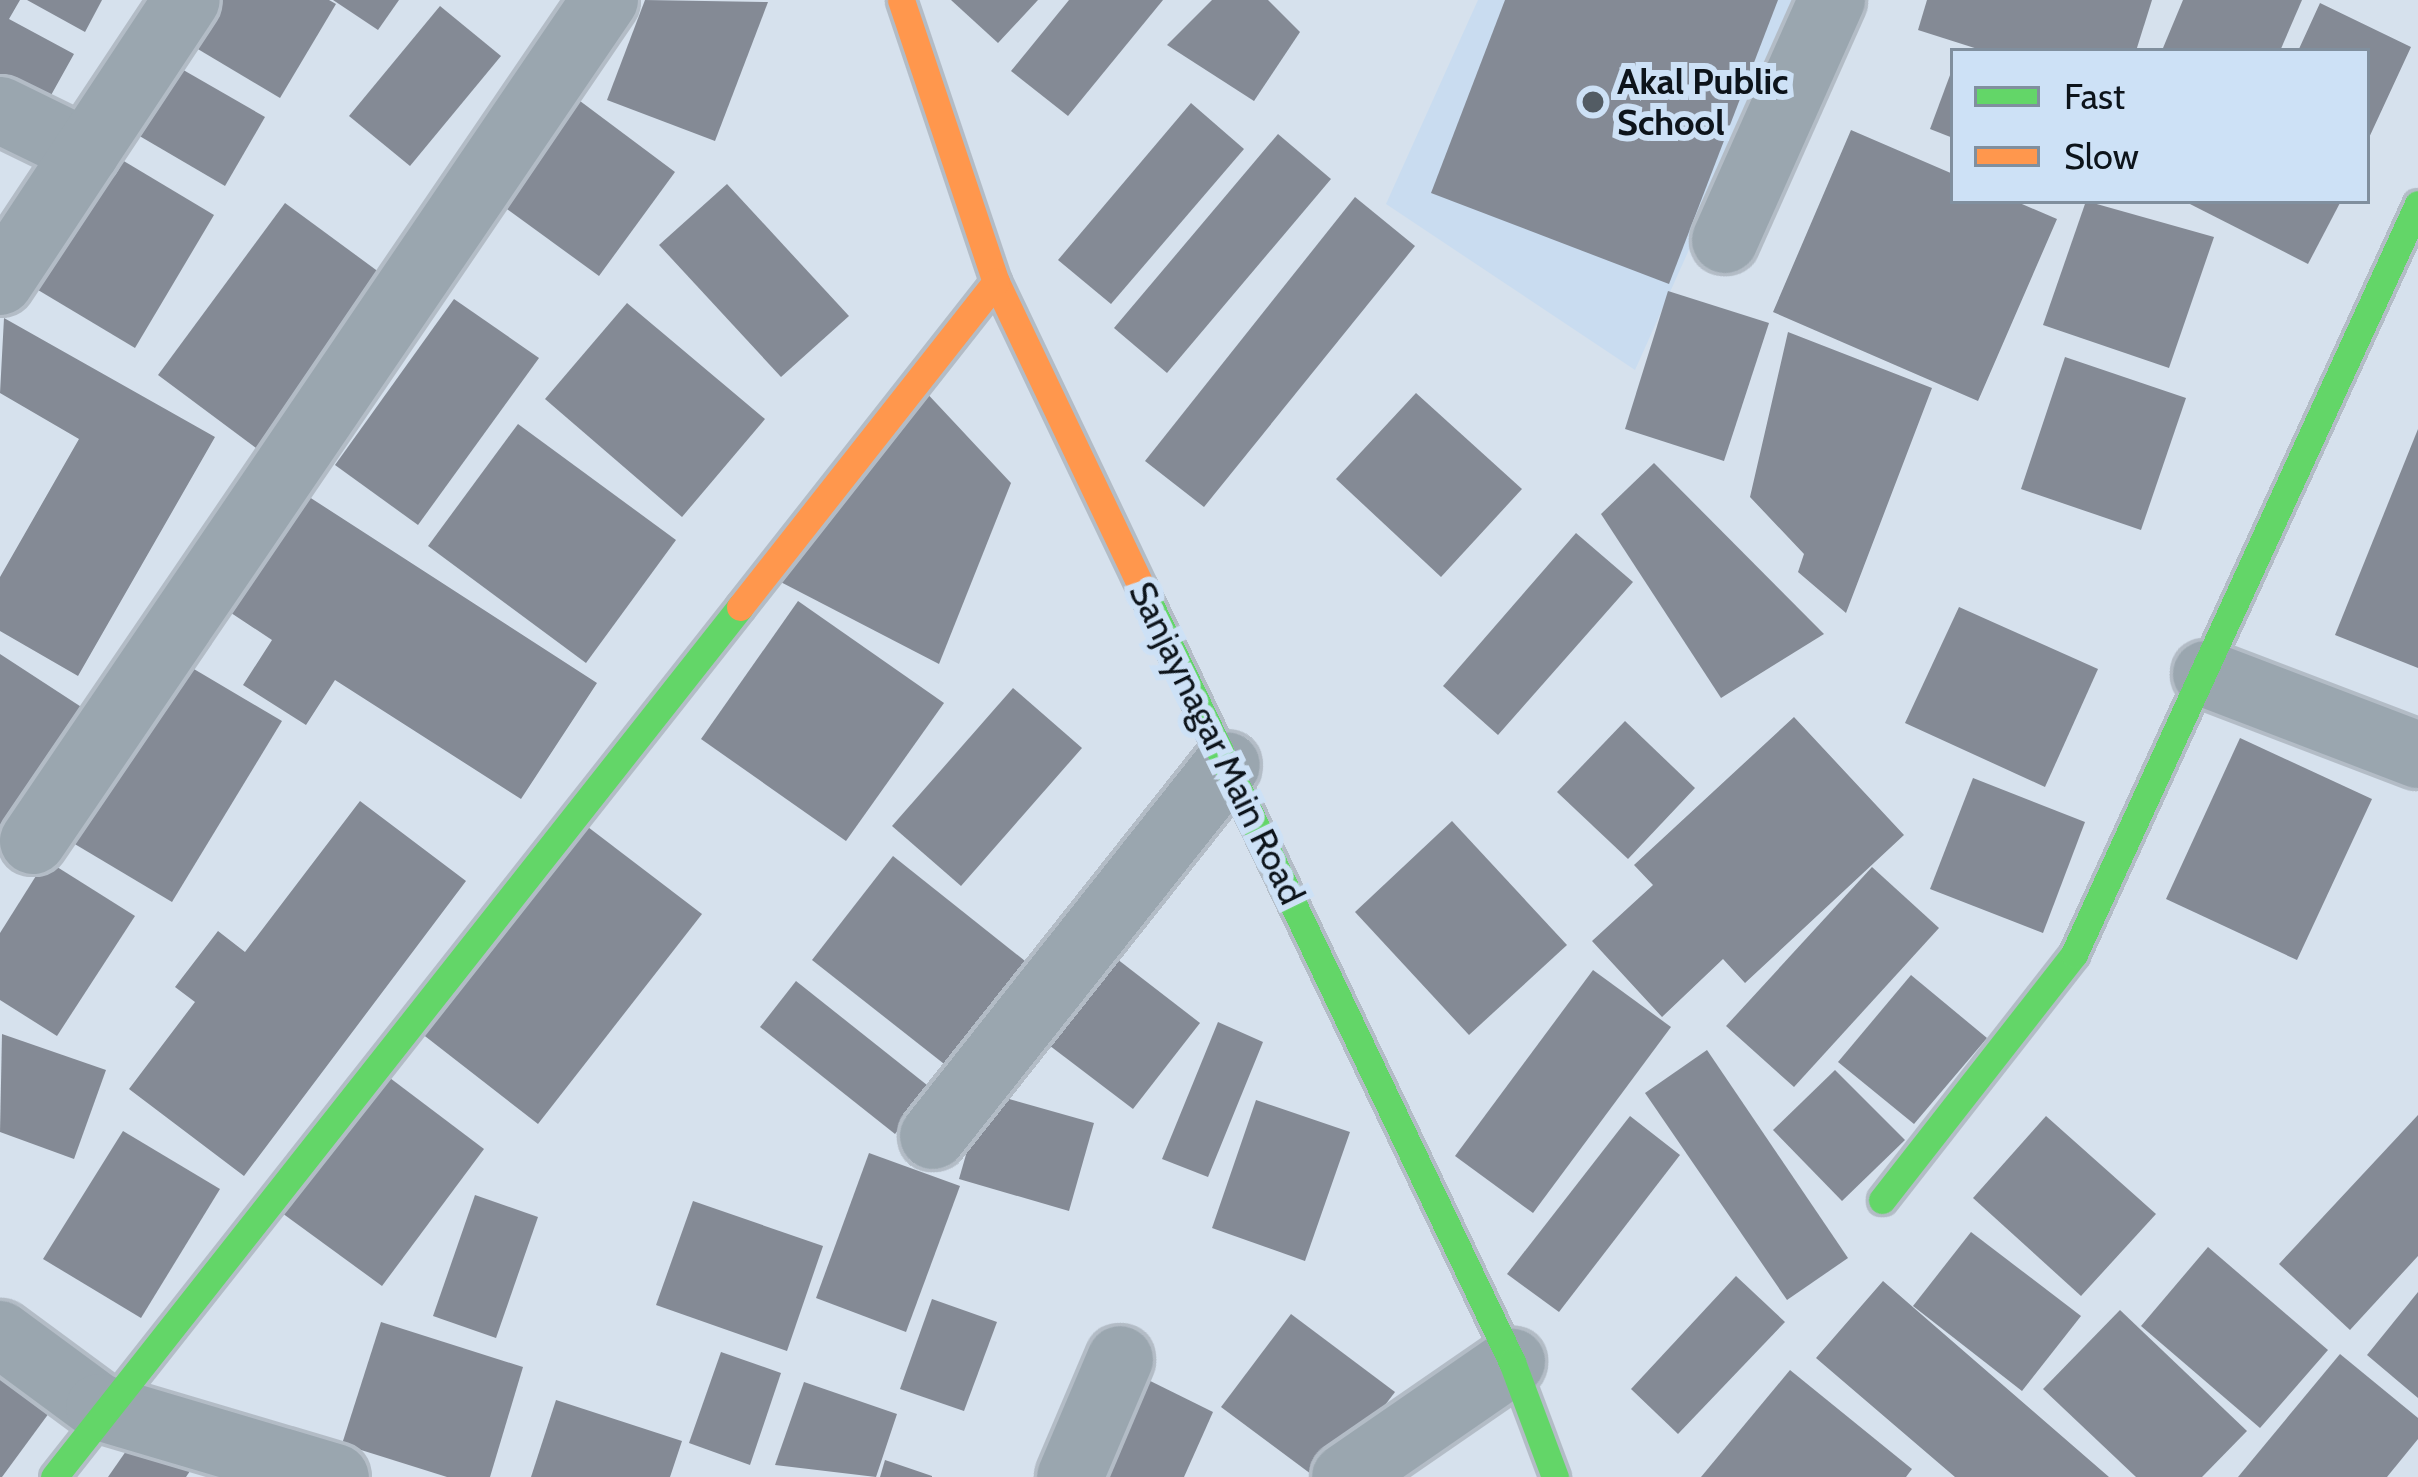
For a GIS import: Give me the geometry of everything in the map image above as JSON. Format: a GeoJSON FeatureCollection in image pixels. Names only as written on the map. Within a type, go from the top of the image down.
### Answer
{"type":"FeatureCollection","features":[{"type":"Feature","properties":{"kind":"street"},"geometry":{"type":"LineString","coordinates":[[0,282],[187,0]]}},
{"type":"Feature","properties":{"kind":"street"},"geometry":{"type":"LineString","coordinates":[[33,841],[605,0]]}},
{"type":"Feature","properties":{"kind":"street","name":"Sanjaynagar Main Road"},"geometry":{"type":"LineString","coordinates":[[901,0],[996,282],[1512,1362],[1555,1477]]}},
{"type":"Feature","properties":{"kind":"street"},"geometry":{"type":"LineString","coordinates":[[1724,240],[1832,0]]}},
{"type":"Feature","properties":{"kind":"street"},"geometry":{"type":"LineString","coordinates":[[0,110],[86,152]]}},
{"type":"Feature","properties":{"kind":"street"},"geometry":{"type":"LineString","coordinates":[[1882,1200],[2074,954],[2418,204]]}},
{"type":"Feature","properties":{"kind":"street"},"geometry":{"type":"LineString","coordinates":[[54,1477],[99,1408],[996,282]]}},
{"type":"Feature","properties":{"kind":"street"},"geometry":{"type":"LineString","coordinates":[[2206,674],[2418,755]]}},
{"type":"Feature","properties":{"kind":"street"},"geometry":{"type":"LineString","coordinates":[[933,1136],[1227,765]]}},
{"type":"Feature","properties":{"kind":"street"},"geometry":{"type":"LineString","coordinates":[[0,1334],[99,1408],[336,1477]]}},
{"type":"Feature","properties":{"kind":"street"},"geometry":{"type":"LineString","coordinates":[[1070,1477],[1120,1359]]}},
{"type":"Feature","properties":{"kind":"street"},"geometry":{"type":"LineString","coordinates":[[1345,1477],[1512,1362]]}},
{"type":"Feature","properties":{"kind":"shaded area","name":"Akal Public School"},"geometry":{"type":"Polygon","coordinates":[[[1478,0],[1801,0],[1635,370],[1386,204],[1478,0]]]}},
{"type":"Feature","properties":{"kind":"building"},"geometry":{"type":"Polygon","coordinates":[[[0,0],[20,0],[9,19],[74,54],[45,106],[0,82],[0,0]]]}},
{"type":"Feature","properties":{"kind":"building"},"geometry":{"type":"Polygon","coordinates":[[[27,0],[102,0],[85,32],[27,0]]]}},
{"type":"Feature","properties":{"kind":"building"},"geometry":{"type":"Polygon","coordinates":[[[204,0],[329,0],[336,4],[280,98],[181,39],[204,0]]]}},
{"type":"Feature","properties":{"kind":"building"},"geometry":{"type":"Polygon","coordinates":[[[333,0],[399,0],[378,30],[333,0]]]}},
{"type":"Feature","properties":{"kind":"building"},"geometry":{"type":"Polygon","coordinates":[[[645,0],[768,2],[715,141],[607,100],[645,0]]]}},
{"type":"Feature","properties":{"kind":"building"},"geometry":{"type":"Polygon","coordinates":[[[951,0],[1038,0],[998,43],[951,0]]]}},
{"type":"Feature","properties":{"kind":"building"},"geometry":{"type":"Polygon","coordinates":[[[1069,0],[1163,0],[1068,116],[1011,71],[1069,0]]]}},
{"type":"Feature","properties":{"kind":"building"},"geometry":{"type":"Polygon","coordinates":[[[1212,0],[1268,0],[1300,32],[1254,101],[1167,45],[1212,0]]]}},
{"type":"Feature","properties":{"kind":"building","name":"Akal Public School"},"geometry":{"type":"Polygon","coordinates":[[[1505,0],[1778,0],[1669,284],[1431,193],[1505,0]]]}},
{"type":"Feature","properties":{"kind":"building"},"geometry":{"type":"Polygon","coordinates":[[[1927,0],[2152,0],[2137,48],[1975,48],[1918,30],[1927,0]]]}},
{"type":"Feature","properties":{"kind":"building"},"geometry":{"type":"Polygon","coordinates":[[[2183,0],[2302,0],[2281,48],[2163,48],[2183,0]]]}},
{"type":"Feature","properties":{"kind":"building"},"geometry":{"type":"Polygon","coordinates":[[[2320,3],[2411,47],[2370,136],[2370,48],[2299,48],[2320,3]]]}},
{"type":"Feature","properties":{"kind":"building"},"geometry":{"type":"Polygon","coordinates":[[[440,6],[501,56],[410,166],[349,116],[440,6]]]}},
{"type":"Feature","properties":{"kind":"building"},"geometry":{"type":"Polygon","coordinates":[[[159,56],[265,117],[225,186],[119,124],[159,56]]]}},
{"type":"Feature","properties":{"kind":"building"},"geometry":{"type":"Polygon","coordinates":[[[1950,75],[1950,137],[1930,129],[1950,75]]]}},
{"type":"Feature","properties":{"kind":"building"},"geometry":{"type":"Polygon","coordinates":[[[568,92],[675,172],[599,276],[489,196],[568,92]]]}},
{"type":"Feature","properties":{"kind":"building"},"geometry":{"type":"Polygon","coordinates":[[[1191,103],[1244,149],[1111,304],[1058,260],[1191,103]]]}},
{"type":"Feature","properties":{"kind":"building"},"geometry":{"type":"Polygon","coordinates":[[[1851,130],[1950,173],[1950,204],[2022,204],[2057,219],[1978,401],[1773,312],[1851,130]]]}},
{"type":"Feature","properties":{"kind":"building"},"geometry":{"type":"Polygon","coordinates":[[[1278,134],[1331,179],[1167,373],[1114,328],[1278,134]]]}},
{"type":"Feature","properties":{"kind":"building"},"geometry":{"type":"Polygon","coordinates":[[[102,148],[214,215],[135,348],[23,281],[102,148]]]}},
{"type":"Feature","properties":{"kind":"building"},"geometry":{"type":"Polygon","coordinates":[[[727,184],[849,316],[781,377],[659,245],[727,184]]]}},
{"type":"Feature","properties":{"kind":"building"},"geometry":{"type":"Polygon","coordinates":[[[1355,197],[1415,246],[1204,507],[1145,461],[1355,197]]]}},
{"type":"Feature","properties":{"kind":"building"},"geometry":{"type":"Polygon","coordinates":[[[285,203],[387,278],[260,451],[158,375],[285,203]]]}},
{"type":"Feature","properties":{"kind":"building"},"geometry":{"type":"Polygon","coordinates":[[[2085,204],[2214,237],[2169,368],[2043,325],[2085,204]]]}},
{"type":"Feature","properties":{"kind":"building"},"geometry":{"type":"Polygon","coordinates":[[[2190,204],[2339,204],[2308,264],[2190,204]]]}},
{"type":"Feature","properties":{"kind":"building"},"geometry":{"type":"Polygon","coordinates":[[[1668,291],[1769,323],[1724,461],[1625,429],[1668,291]]]}},
{"type":"Feature","properties":{"kind":"building"},"geometry":{"type":"Polygon","coordinates":[[[454,299],[539,358],[418,525],[335,465],[454,299]]]}},
{"type":"Feature","properties":{"kind":"building"},"geometry":{"type":"Polygon","coordinates":[[[627,303],[765,419],[682,517],[545,399],[627,303]]]}},
{"type":"Feature","properties":{"kind":"building"},"geometry":{"type":"Polygon","coordinates":[[[4,318],[215,437],[78,676],[0,631],[0,577],[79,439],[0,393],[4,318]]]}},
{"type":"Feature","properties":{"kind":"building"},"geometry":{"type":"Polygon","coordinates":[[[1788,332],[1932,388],[1846,613],[1798,572],[1804,554],[1750,497],[1788,332]]]}},
{"type":"Feature","properties":{"kind":"building"},"geometry":{"type":"Polygon","coordinates":[[[2065,357],[2186,398],[2141,530],[2021,489],[2065,357]]]}},
{"type":"Feature","properties":{"kind":"building"},"geometry":{"type":"Polygon","coordinates":[[[922,388],[1011,483],[939,664],[771,577],[922,388]]]}},
{"type":"Feature","properties":{"kind":"building"},"geometry":{"type":"Polygon","coordinates":[[[1416,393],[1522,489],[1441,577],[1336,479],[1416,393]]]}},
{"type":"Feature","properties":{"kind":"building"},"geometry":{"type":"Polygon","coordinates":[[[518,424],[676,540],[586,663],[428,546],[518,424]]]}},
{"type":"Feature","properties":{"kind":"building"},"geometry":{"type":"Polygon","coordinates":[[[2418,429],[2418,668],[2335,635],[2418,429]]]}},
{"type":"Feature","properties":{"kind":"building"},"geometry":{"type":"Polygon","coordinates":[[[1654,463],[1824,634],[1721,698],[1601,514],[1654,463]]]}},
{"type":"Feature","properties":{"kind":"building"},"geometry":{"type":"Polygon","coordinates":[[[286,482],[597,683],[521,799],[335,680],[306,725],[243,685],[272,640],[210,599],[286,482]]]}},
{"type":"Feature","properties":{"kind":"building"},"geometry":{"type":"Polygon","coordinates":[[[1576,533],[1633,582],[1498,735],[1443,686],[1576,533]]]}},
{"type":"Feature","properties":{"kind":"building"},"geometry":{"type":"Polygon","coordinates":[[[798,601],[944,703],[846,841],[701,739],[798,601]]]}},
{"type":"Feature","properties":{"kind":"building"},"geometry":{"type":"Polygon","coordinates":[[[1959,607],[2098,669],[2045,787],[1905,723],[1959,607]]]}},
{"type":"Feature","properties":{"kind":"building"},"geometry":{"type":"Polygon","coordinates":[[[0,654],[89,712],[7,838],[0,834],[0,654]]]}},
{"type":"Feature","properties":{"kind":"building"},"geometry":{"type":"Polygon","coordinates":[[[177,659],[282,721],[172,902],[68,840],[177,659]]]}},
{"type":"Feature","properties":{"kind":"building"},"geometry":{"type":"Polygon","coordinates":[[[1013,688],[1082,748],[961,886],[892,826],[1013,688]]]}},
{"type":"Feature","properties":{"kind":"building"},"geometry":{"type":"Polygon","coordinates":[[[1794,717],[1904,835],[1745,983],[1723,959],[1662,1017],[1592,941],[1653,885],[1634,865],[1794,717]]]}},
{"type":"Feature","properties":{"kind":"building"},"geometry":{"type":"Polygon","coordinates":[[[1625,721],[1695,788],[1628,859],[1557,792],[1625,721]]]}},
{"type":"Feature","properties":{"kind":"building"},"geometry":{"type":"Polygon","coordinates":[[[2240,738],[2372,799],[2297,960],[2166,899],[2240,738]]]}},
{"type":"Feature","properties":{"kind":"building"},"geometry":{"type":"Polygon","coordinates":[[[1973,778],[2085,822],[2043,933],[1930,889],[1973,778]]]}},
{"type":"Feature","properties":{"kind":"building"},"geometry":{"type":"Polygon","coordinates":[[[360,801],[466,881],[244,1176],[129,1089],[195,1002],[175,987],[218,931],[245,952],[360,801]]]}},
{"type":"Feature","properties":{"kind":"building"},"geometry":{"type":"Polygon","coordinates":[[[1452,821],[1567,945],[1469,1035],[1355,912],[1452,821]]]}},
{"type":"Feature","properties":{"kind":"building"},"geometry":{"type":"Polygon","coordinates":[[[584,824],[702,914],[538,1124],[421,1033],[584,824]]]}},
{"type":"Feature","properties":{"kind":"building"},"geometry":{"type":"Polygon","coordinates":[[[893,856],[1030,965],[948,1067],[812,960],[893,856]]]}},
{"type":"Feature","properties":{"kind":"building"},"geometry":{"type":"Polygon","coordinates":[[[46,860],[135,916],[57,1036],[0,1000],[0,933],[46,860]]]}},
{"type":"Feature","properties":{"kind":"building"},"geometry":{"type":"Polygon","coordinates":[[[1872,867],[1939,928],[1794,1087],[1726,1026],[1872,867]]]}},
{"type":"Feature","properties":{"kind":"building"},"geometry":{"type":"Polygon","coordinates":[[[1108,952],[1200,1023],[1133,1109],[1041,1039],[1108,952]]]}},
{"type":"Feature","properties":{"kind":"building"},"geometry":{"type":"Polygon","coordinates":[[[1593,970],[1671,1027],[1533,1213],[1455,1156],[1593,970]]]}},
{"type":"Feature","properties":{"kind":"building"},"geometry":{"type":"Polygon","coordinates":[[[1911,975],[1987,1038],[1914,1124],[1838,1062],[1911,975]]]}},
{"type":"Feature","properties":{"kind":"building"},"geometry":{"type":"Polygon","coordinates":[[[796,981],[932,1089],[895,1134],[760,1027],[796,981]]]}},
{"type":"Feature","properties":{"kind":"building"},"geometry":{"type":"Polygon","coordinates":[[[1218,1022],[1263,1042],[1208,1177],[1162,1159],[1218,1022]]]}},
{"type":"Feature","properties":{"kind":"building"},"geometry":{"type":"Polygon","coordinates":[[[2,1034],[106,1070],[74,1159],[0,1132],[2,1034]]]}},
{"type":"Feature","properties":{"kind":"building"},"geometry":{"type":"Polygon","coordinates":[[[1707,1050],[1848,1258],[1787,1300],[1645,1093],[1707,1050]]]}},
{"type":"Feature","properties":{"kind":"building"},"geometry":{"type":"Polygon","coordinates":[[[1835,1070],[1905,1140],[1842,1201],[1773,1130],[1835,1070]]]}},
{"type":"Feature","properties":{"kind":"building"},"geometry":{"type":"Polygon","coordinates":[[[386,1075],[484,1149],[382,1286],[282,1213],[386,1075]]]}},
{"type":"Feature","properties":{"kind":"building"},"geometry":{"type":"Polygon","coordinates":[[[984,1092],[1094,1123],[1069,1211],[959,1179],[984,1092]]]}},
{"type":"Feature","properties":{"kind":"building"},"geometry":{"type":"Polygon","coordinates":[[[1256,1100],[1350,1132],[1305,1261],[1212,1228],[1256,1100]]]}},
{"type":"Feature","properties":{"kind":"building"},"geometry":{"type":"Polygon","coordinates":[[[2418,1115],[2418,1256],[2350,1330],[2279,1264],[2418,1115]]]}},
{"type":"Feature","properties":{"kind":"building"},"geometry":{"type":"Polygon","coordinates":[[[1630,1116],[1680,1155],[1559,1312],[1507,1274],[1630,1116]]]}},
{"type":"Feature","properties":{"kind":"building"},"geometry":{"type":"Polygon","coordinates":[[[2046,1116],[2156,1214],[2081,1296],[1973,1198],[2046,1116]]]}},
{"type":"Feature","properties":{"kind":"building"},"geometry":{"type":"Polygon","coordinates":[[[123,1131],[220,1189],[141,1318],[43,1259],[123,1131]]]}},
{"type":"Feature","properties":{"kind":"building"},"geometry":{"type":"Polygon","coordinates":[[[869,1153],[960,1186],[906,1332],[816,1298],[869,1153]]]}},
{"type":"Feature","properties":{"kind":"building"},"geometry":{"type":"Polygon","coordinates":[[[475,1195],[538,1217],[496,1338],[433,1316],[475,1195]]]}},
{"type":"Feature","properties":{"kind":"building"},"geometry":{"type":"Polygon","coordinates":[[[693,1201],[823,1246],[787,1351],[656,1305],[693,1201]]]}},
{"type":"Feature","properties":{"kind":"building"},"geometry":{"type":"Polygon","coordinates":[[[1971,1232],[2081,1316],[2022,1391],[1913,1306],[1971,1232]]]}},
{"type":"Feature","properties":{"kind":"building"},"geometry":{"type":"Polygon","coordinates":[[[2208,1247],[2328,1350],[2260,1428],[2141,1326],[2208,1247]]]}},
{"type":"Feature","properties":{"kind":"building"},"geometry":{"type":"Polygon","coordinates":[[[1736,1276],[1785,1322],[1678,1434],[1631,1389],[1736,1276]]]}},
{"type":"Feature","properties":{"kind":"building"},"geometry":{"type":"Polygon","coordinates":[[[1883,1281],[2109,1477],[1955,1477],[1816,1358],[1883,1281]]]}},
{"type":"Feature","properties":{"kind":"building"},"geometry":{"type":"Polygon","coordinates":[[[2418,1292],[2418,1398],[2367,1355],[2418,1292]]]}},
{"type":"Feature","properties":{"kind":"building"},"geometry":{"type":"Polygon","coordinates":[[[932,1299],[997,1322],[964,1411],[900,1389],[932,1299]]]}},
{"type":"Feature","properties":{"kind":"building"},"geometry":{"type":"Polygon","coordinates":[[[2120,1310],[2247,1431],[2202,1477],[2136,1477],[2043,1389],[2120,1310]]]}},
{"type":"Feature","properties":{"kind":"building"},"geometry":{"type":"Polygon","coordinates":[[[1291,1314],[1395,1392],[1330,1477],[1315,1477],[1221,1407],[1291,1314]]]}},
{"type":"Feature","properties":{"kind":"building"},"geometry":{"type":"Polygon","coordinates":[[[381,1322],[523,1367],[490,1477],[447,1477],[342,1444],[381,1322]]]}},
{"type":"Feature","properties":{"kind":"building"},"geometry":{"type":"Polygon","coordinates":[[[721,1352],[781,1373],[750,1465],[689,1443],[721,1352]]]}},
{"type":"Feature","properties":{"kind":"building"},"geometry":{"type":"Polygon","coordinates":[[[2340,1354],[2418,1418],[2418,1439],[2387,1477],[2238,1477],[2340,1354]]]}},
{"type":"Feature","properties":{"kind":"building"},"geometry":{"type":"Polygon","coordinates":[[[0,1362],[63,1394],[2,1477],[0,1477],[0,1362]]]}},
{"type":"Feature","properties":{"kind":"building"},"geometry":{"type":"Polygon","coordinates":[[[1126,1369],[1213,1412],[1184,1477],[1081,1477],[1126,1369]]]}},
{"type":"Feature","properties":{"kind":"building"},"geometry":{"type":"Polygon","coordinates":[[[1790,1370],[1912,1469],[1906,1477],[1701,1477],[1790,1370]]]}},
{"type":"Feature","properties":{"kind":"building"},"geometry":{"type":"Polygon","coordinates":[[[804,1382],[897,1414],[876,1477],[775,1465],[804,1382]]]}},
{"type":"Feature","properties":{"kind":"building"},"geometry":{"type":"Polygon","coordinates":[[[556,1400],[682,1441],[670,1477],[531,1477],[556,1400]]]}},
{"type":"Feature","properties":{"kind":"building"},"geometry":{"type":"Polygon","coordinates":[[[140,1431],[192,1468],[186,1477],[108,1477],[140,1431]]]}},
{"type":"Feature","properties":{"kind":"building"},"geometry":{"type":"Polygon","coordinates":[[[885,1460],[932,1476],[932,1477],[880,1477],[885,1460]]]}},
{"type":"Feature","properties":{"kind":"traffic: fast"},"geometry":{"type":"LineString","coordinates":[[1882,1200],[2074,954],[2418,204]]}},
{"type":"Feature","properties":{"kind":"traffic: fast"},"geometry":{"type":"LineString","coordinates":[[1142,588],[1512,1362],[1555,1477]]}},
{"type":"Feature","properties":{"kind":"traffic: fast"},"geometry":{"type":"LineString","coordinates":[[54,1477],[740,607]]}},
{"type":"Feature","properties":{"kind":"traffic: slow"},"geometry":{"type":"LineString","coordinates":[[901,0],[996,282],[1142,588]]}},
{"type":"Feature","properties":{"kind":"traffic: slow"},"geometry":{"type":"LineString","coordinates":[[740,607],[996,282]]}},
{"type":"Feature","properties":{"kind":"place","name":"Akal Public School"},"geometry":{"type":"Point","coordinates":[1593,102]}}]}
